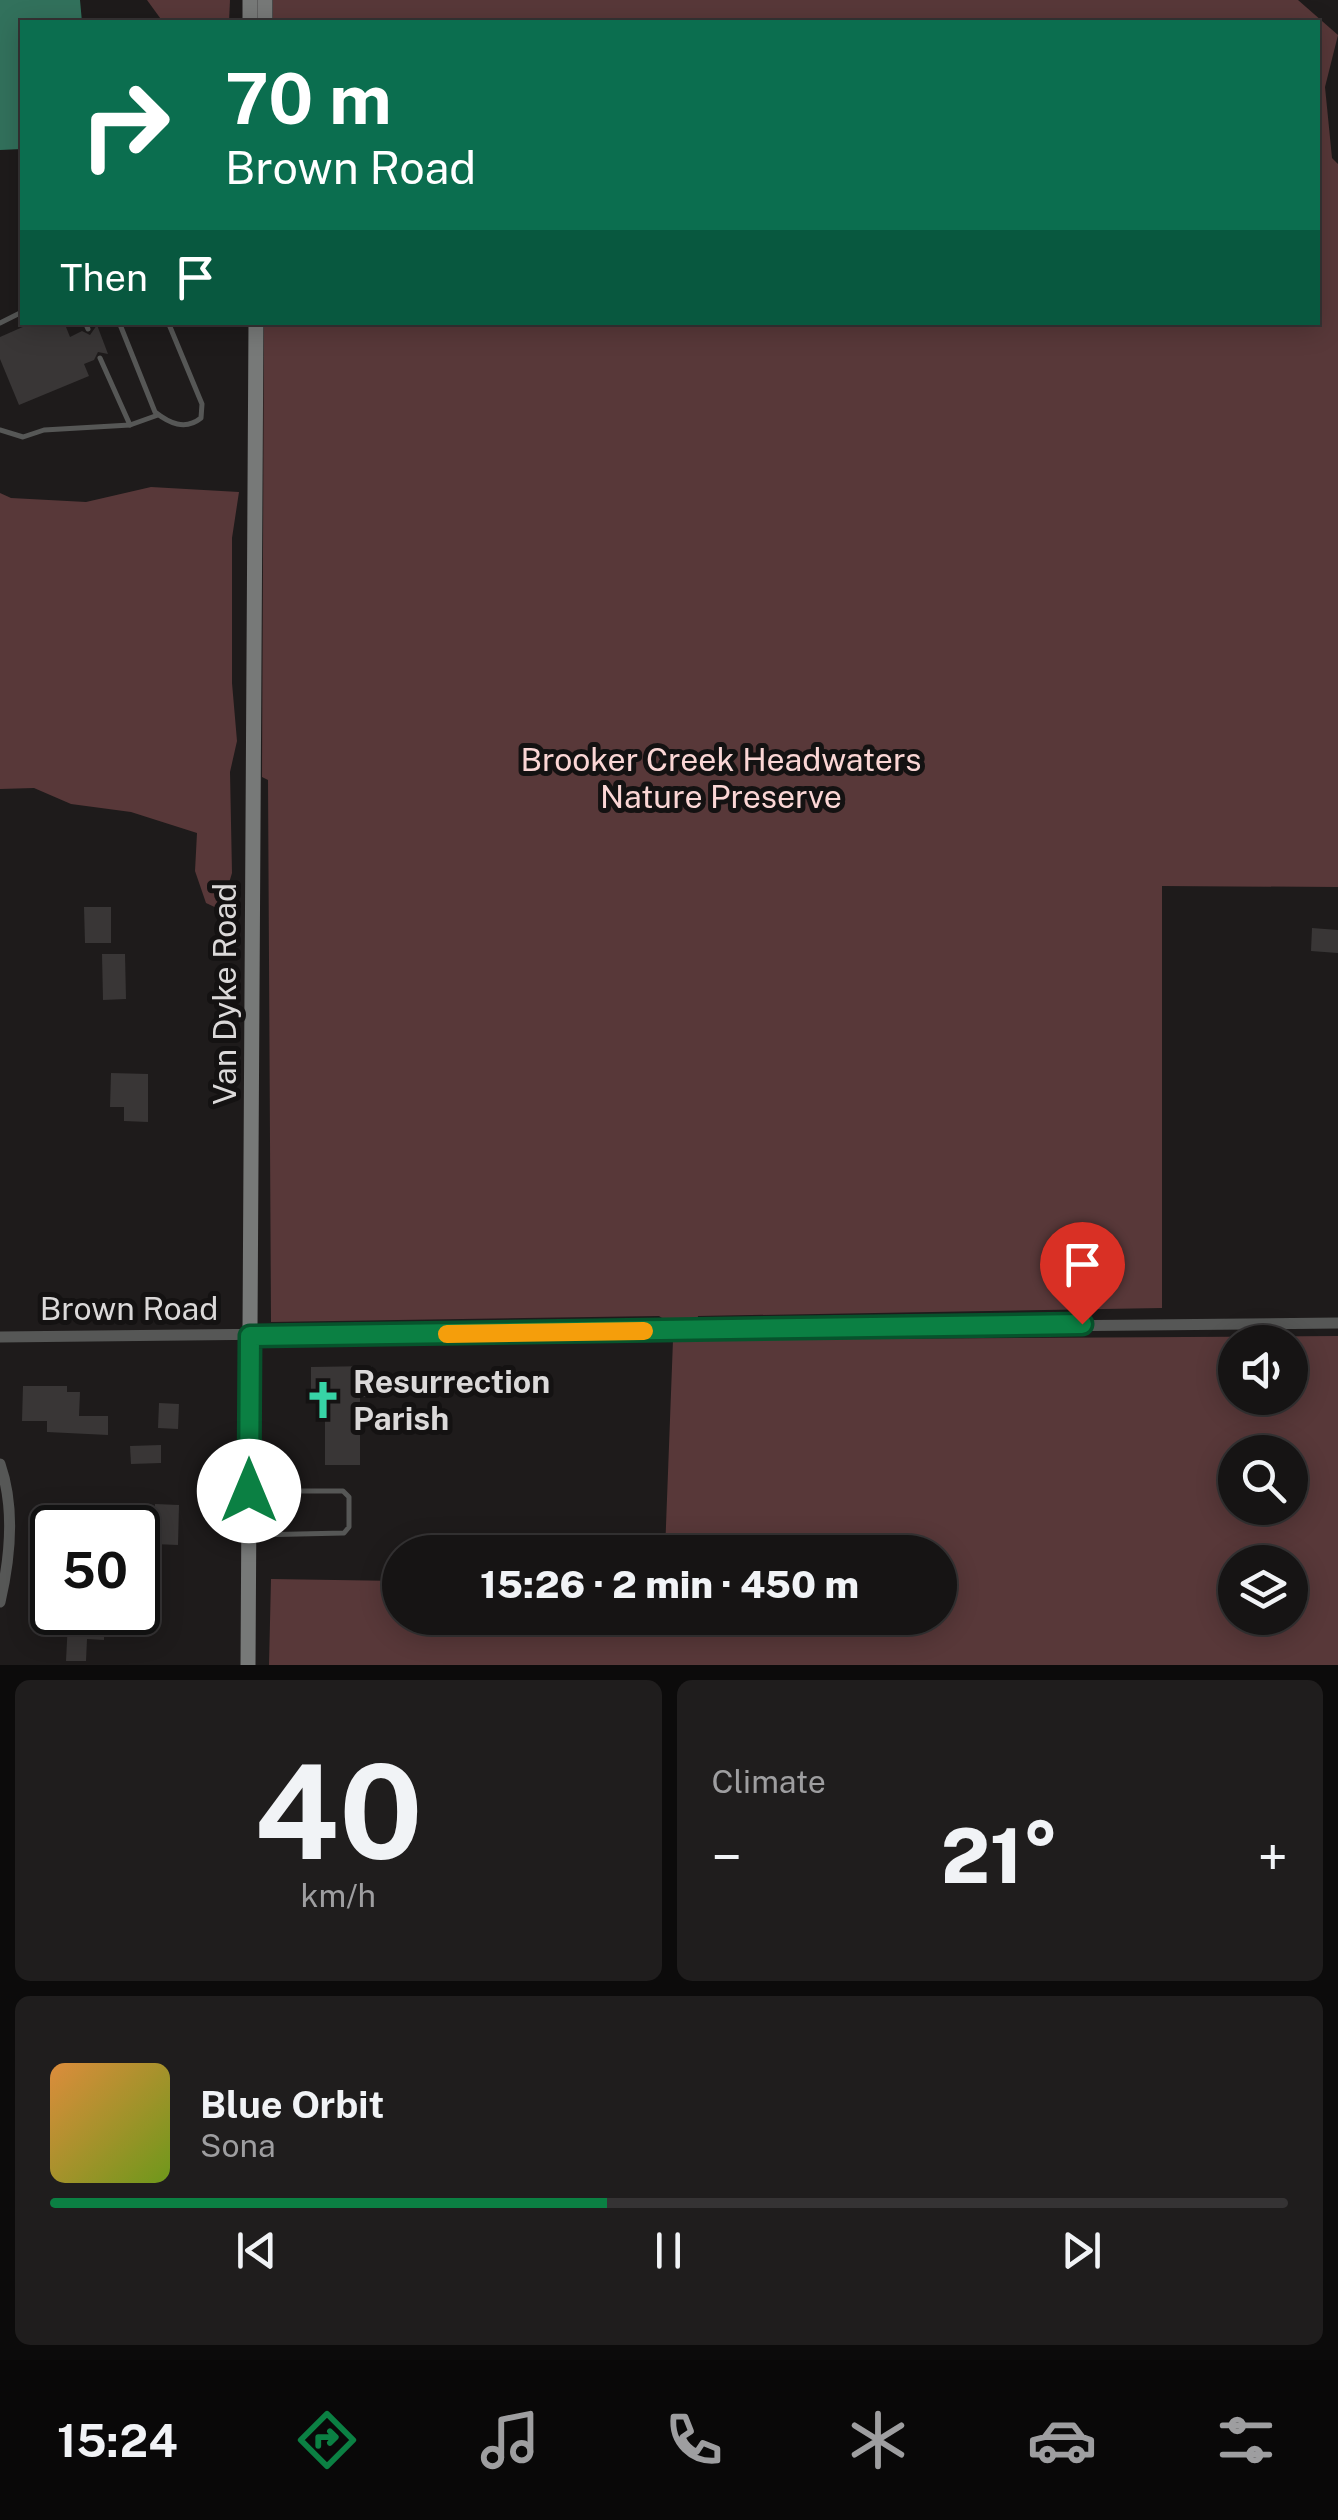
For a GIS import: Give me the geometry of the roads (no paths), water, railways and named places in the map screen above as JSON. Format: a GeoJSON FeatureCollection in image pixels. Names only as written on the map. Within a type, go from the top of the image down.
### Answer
{"type":"FeatureCollection","features":[{"type":"Feature","properties":{"kind":"main road","name":"Van Dyke Road"},"geometry":{"type":"LineString","coordinates":[[248,1665],[256,325]]}},
{"type":"Feature","properties":{"kind":"street","name":"Brown Road"},"geometry":{"type":"LineString","coordinates":[[0,1337],[1338,1323]]}},
{"type":"Feature","properties":{"kind":"street"},"geometry":{"type":"LineString","coordinates":[[0,1464],[10,1511],[0,1602]]}},
{"type":"Feature","properties":{"kind":"lane"},"geometry":{"type":"LineString","coordinates":[[120,325],[158,415],[180,425],[192,425],[201,418],[202,404],[169,325]]}},
{"type":"Feature","properties":{"kind":"lane"},"geometry":{"type":"LineString","coordinates":[[100,358],[130,425]]}},
{"type":"Feature","properties":{"kind":"lane"},"geometry":{"type":"LineString","coordinates":[[0,430],[22,437],[44,430],[130,425],[158,415]]}},
{"type":"Feature","properties":{"kind":"lane"},"geometry":{"type":"LineString","coordinates":[[249,1491],[343,1491],[349,1497],[349,1527],[344,1533],[249,1535]]}},
{"type":"Feature","properties":{"kind":"place","name":"Resurrection Parish"},"geometry":{"type":"Point","coordinates":[323,1400]}},
{"type":"Feature","properties":{"kind":"park label","name":"Brooker Creek Headwaters Nature Preserve"},"geometry":{"type":"Point","coordinates":[721,778]}}]}
